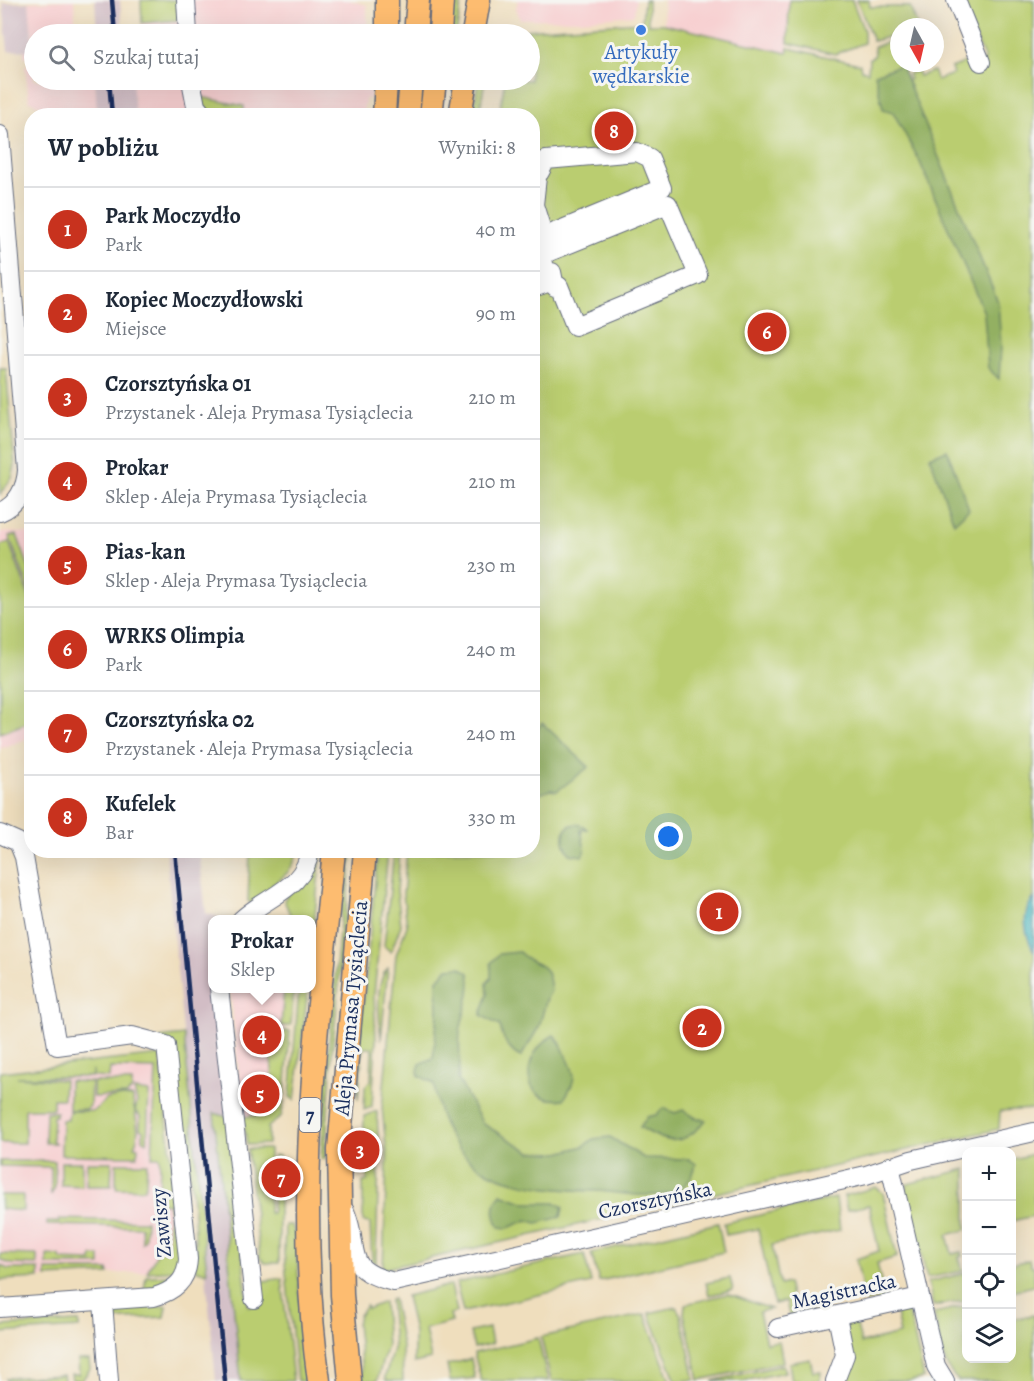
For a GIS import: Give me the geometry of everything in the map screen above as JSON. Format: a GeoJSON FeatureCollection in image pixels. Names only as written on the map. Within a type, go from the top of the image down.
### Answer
{"type":"FeatureCollection","features":[{"type":"Feature","properties":{"kind":"main road"},"geometry":{"type":"LineString","coordinates":[[387,0],[387,24]]}},
{"type":"Feature","properties":{"kind":"main road"},"geometry":{"type":"LineString","coordinates":[[416,24],[418,0]]}},
{"type":"Feature","properties":{"kind":"main road"},"geometry":{"type":"LineString","coordinates":[[440,24],[442,0]]}},
{"type":"Feature","properties":{"kind":"main road"},"geometry":{"type":"LineString","coordinates":[[474,24],[478,0]]}},
{"type":"Feature","properties":{"kind":"main road"},"geometry":{"type":"LineString","coordinates":[[384,108],[385,90]]}},
{"type":"Feature","properties":{"kind":"main road"},"geometry":{"type":"LineString","coordinates":[[409,108],[410,90]]}},
{"type":"Feature","properties":{"kind":"main road"},"geometry":{"type":"LineString","coordinates":[[432,108],[434,90]]}},
{"type":"Feature","properties":{"kind":"main road"},"geometry":{"type":"LineString","coordinates":[[461,108],[464,90]]}},
{"type":"Feature","properties":{"kind":"main road","name":"Aleja Prymasa Tysiąclecia"},"geometry":{"type":"LineString","coordinates":[[319,1381],[312,1323],[309,1130],[333,858]]}},
{"type":"Feature","properties":{"kind":"main road","name":"Aleja Prymasa Tysiąclecia"},"geometry":{"type":"LineString","coordinates":[[350,1381],[342,1295],[339,1150],[364,858]]}},
{"type":"Feature","properties":{"kind":"street"},"geometry":{"type":"LineString","coordinates":[[186,0],[187,24]]}},
{"type":"Feature","properties":{"kind":"street"},"geometry":{"type":"LineString","coordinates":[[956,0],[981,62]]}},
{"type":"Feature","properties":{"kind":"street"},"geometry":{"type":"LineString","coordinates":[[193,90],[198,108]]}},
{"type":"Feature","properties":{"kind":"street"},"geometry":{"type":"LineString","coordinates":[[0,135],[8,306],[24,444]]}},
{"type":"Feature","properties":{"kind":"street"},"geometry":{"type":"LineString","coordinates":[[540,172],[546,160],[637,152],[650,158],[662,188],[555,232],[540,245]]}},
{"type":"Feature","properties":{"kind":"street"},"geometry":{"type":"LineString","coordinates":[[540,264],[544,264],[542,255],[668,204],[698,275],[575,326],[559,286],[555,287],[551,277],[554,276],[552,272],[546,274],[547,283],[540,285]]}},
{"type":"Feature","properties":{"kind":"street"},"geometry":{"type":"LineString","coordinates":[[0,512],[10,507],[19,496],[24,480]]}},
{"type":"Feature","properties":{"kind":"street","name":"Zawiszy"},"geometry":{"type":"LineString","coordinates":[[0,834],[18,842],[24,857]]}},
{"type":"Feature","properties":{"kind":"street","name":"Zawiszy"},"geometry":{"type":"LineString","coordinates":[[0,1308],[135,1300],[169,1293],[188,1271],[166,1045],[132,1036],[57,1046],[24,858]]}},
{"type":"Feature","properties":{"kind":"street"},"geometry":{"type":"LineString","coordinates":[[248,915],[294,883],[304,872],[308,858]]}},
{"type":"Feature","properties":{"kind":"street"},"geometry":{"type":"LineString","coordinates":[[220,993],[254,1299]]}},
{"type":"Feature","properties":{"kind":"street","name":"Czorsztyńska"},"geometry":{"type":"LineString","coordinates":[[339,1196],[351,1224],[356,1261],[361,1269],[394,1282],[841,1181],[890,1166],[1034,1132]]}},
{"type":"Feature","properties":{"kind":"street","name":"Magistracka"},"geometry":{"type":"LineString","coordinates":[[890,1166],[936,1366],[945,1381]]}},
{"type":"Feature","properties":{"kind":"street","name":"Magistracka"},"geometry":{"type":"LineString","coordinates":[[778,1328],[920,1297]]}},
{"type":"Feature","properties":{"kind":"street"},"geometry":{"type":"LineString","coordinates":[[103,1302],[109,1381]]}},
{"type":"Feature","properties":{"kind":"street"},"geometry":{"type":"LineString","coordinates":[[835,1381],[845,1355],[837,1316]]}},
{"type":"Feature","properties":{"kind":"shaded area"},"geometry":{"type":"Polygon","coordinates":[[[74,0],[75,24],[31,24],[29,2],[74,0]]]}},
{"type":"Feature","properties":{"kind":"shaded area"},"geometry":{"type":"Polygon","coordinates":[[[95,0],[120,0],[122,24],[96,24],[95,0]]]}},
{"type":"Feature","properties":{"kind":"shaded area"},"geometry":{"type":"Polygon","coordinates":[[[180,0],[349,0],[367,5],[367,24],[142,23],[181,20],[180,0]]]}},
{"type":"Feature","properties":{"kind":"shaded area"},"geometry":{"type":"Polygon","coordinates":[[[518,0],[636,0],[634,15],[581,20],[520,19],[516,8],[518,0]]]}},
{"type":"Feature","properties":{"kind":"shaded area"},"geometry":{"type":"Polygon","coordinates":[[[663,0],[789,0],[787,53],[664,24],[663,0]]]}},
{"type":"Feature","properties":{"kind":"shaded area"},"geometry":{"type":"Polygon","coordinates":[[[29,2],[31,24],[24,24],[24,50],[8,51],[3,3],[29,2]]]}},
{"type":"Feature","properties":{"kind":"shaded area"},"geometry":{"type":"Polygon","coordinates":[[[28,90],[96,90],[97,108],[45,108],[29,101],[28,90]]]}},
{"type":"Feature","properties":{"kind":"shaded area"},"geometry":{"type":"Polygon","coordinates":[[[96,90],[133,90],[134,108],[97,108],[96,90]]]}},
{"type":"Feature","properties":{"kind":"shaded area"},"geometry":{"type":"Polygon","coordinates":[[[133,90],[370,90],[371,100],[366,98],[364,108],[134,108],[133,90]]]}},
{"type":"Feature","properties":{"kind":"shaded area"},"geometry":{"type":"Polygon","coordinates":[[[0,532],[24,533],[24,740],[0,749],[0,532]]]}},
{"type":"Feature","properties":{"kind":"shaded area"},"geometry":{"type":"Polygon","coordinates":[[[167,858],[200,858],[206,913],[212,915],[208,915],[208,993],[213,993],[228,1119],[214,1113],[241,1381],[216,1381],[167,858]]]}},
{"type":"Feature","properties":{"kind":"shaded area"},"geometry":{"type":"Polygon","coordinates":[[[230,993],[286,993],[283,1085],[274,1113],[243,1117],[230,993]]]}},
{"type":"Feature","properties":{"kind":"shaded area"},"geometry":{"type":"Polygon","coordinates":[[[160,1055],[178,1270],[0,1280],[0,1072],[160,1055]]]}},
{"type":"Feature","properties":{"kind":"green space"},"geometry":{"type":"Polygon","coordinates":[[[141,0],[180,0],[181,20],[142,23],[141,0]]]}},
{"type":"Feature","properties":{"kind":"green space"},"geometry":{"type":"Polygon","coordinates":[[[451,0],[462,0],[458,24],[450,24],[451,0]]]}},
{"type":"Feature","properties":{"kind":"green space"},"geometry":{"type":"Polygon","coordinates":[[[644,0],[648,0],[648,24],[664,24],[787,53],[788,48],[860,64],[861,70],[868,72],[869,59],[875,55],[874,47],[890,41],[890,72],[904,72],[907,80],[910,79],[908,74],[914,72],[917,72],[919,76],[933,72],[937,80],[953,74],[951,68],[965,62],[968,67],[985,60],[960,0],[1034,0],[1034,1109],[1000,1111],[999,1129],[383,1269],[387,1157],[382,1108],[396,955],[407,926],[403,894],[406,858],[540,858],[540,108],[500,108],[503,90],[540,90],[540,29],[642,22],[644,0]]]}},
{"type":"Feature","properties":{"kind":"green space"},"geometry":{"type":"Polygon","coordinates":[[[789,0],[852,0],[864,31],[864,43],[835,54],[788,43],[789,0]]]}},
{"type":"Feature","properties":{"kind":"green space"},"geometry":{"type":"Polygon","coordinates":[[[857,0],[869,0],[870,7],[910,7],[914,18],[890,18],[890,36],[873,41],[857,0]]]}},
{"type":"Feature","properties":{"kind":"green space"},"geometry":{"type":"Polygon","coordinates":[[[890,69],[890,72],[904,72],[998,302],[1001,346],[999,379],[988,368],[984,313],[919,160],[893,112],[883,109],[875,74],[890,69]]]}},
{"type":"Feature","properties":{"kind":"green space"},"geometry":{"type":"Polygon","coordinates":[[[197,90],[202,90],[201,97],[244,106],[244,108],[204,108],[197,90]]]}},
{"type":"Feature","properties":{"kind":"green space"},"geometry":{"type":"Polygon","coordinates":[[[477,90],[483,90],[480,108],[474,108],[477,90]]]}},
{"type":"Feature","properties":{"kind":"green space"},"geometry":{"type":"Polygon","coordinates":[[[0,368],[6,368],[15,466],[12,478],[0,494],[0,368]]]}},
{"type":"Feature","properties":{"kind":"green space"},"geometry":{"type":"Polygon","coordinates":[[[947,450],[969,509],[954,523],[930,457],[947,450]]]}},
{"type":"Feature","properties":{"kind":"green space"},"geometry":{"type":"Polygon","coordinates":[[[17,535],[24,554],[24,576],[9,536],[17,535]]]}},
{"type":"Feature","properties":{"kind":"green space"},"geometry":{"type":"Polygon","coordinates":[[[9,542],[24,583],[24,724],[0,733],[0,545],[9,542]]]}},
{"type":"Feature","properties":{"kind":"green space"},"geometry":{"type":"Polygon","coordinates":[[[542,723],[589,767],[557,791],[550,790],[540,794],[540,726],[542,723]]]}},
{"type":"Feature","properties":{"kind":"green space"},"geometry":{"type":"Polygon","coordinates":[[[579,824],[587,829],[581,830],[585,850],[582,856],[570,854],[564,839],[565,830],[568,827],[579,824]]]}},
{"type":"Feature","properties":{"kind":"green space"},"geometry":{"type":"Polygon","coordinates":[[[250,858],[295,858],[289,871],[272,885],[274,889],[251,903],[248,901],[250,858]]]}},
{"type":"Feature","properties":{"kind":"green space"},"geometry":{"type":"Polygon","coordinates":[[[312,858],[320,858],[315,915],[290,915],[284,900],[312,858]]]}},
{"type":"Feature","properties":{"kind":"green space"},"geometry":{"type":"Polygon","coordinates":[[[346,858],[351,858],[332,1053],[325,1159],[321,1159],[328,1053],[346,858]]]}},
{"type":"Feature","properties":{"kind":"green space"},"geometry":{"type":"Polygon","coordinates":[[[377,858],[387,858],[374,995],[376,1040],[372,1107],[364,1110],[365,1086],[371,1081],[372,1048],[363,1048],[358,1100],[356,1077],[377,858]]]}},
{"type":"Feature","properties":{"kind":"green space"},"geometry":{"type":"Polygon","coordinates":[[[393,858],[399,858],[397,891],[401,925],[391,952],[384,946],[393,858]]]}},
{"type":"Feature","properties":{"kind":"green space"},"geometry":{"type":"Polygon","coordinates":[[[519,952],[544,968],[550,980],[551,991],[539,1027],[521,1057],[507,1044],[500,1026],[481,1015],[488,994],[487,983],[491,978],[491,963],[499,954],[519,952]]]}},
{"type":"Feature","properties":{"kind":"green space"},"geometry":{"type":"Polygon","coordinates":[[[460,967],[469,973],[470,980],[469,995],[460,1032],[458,1079],[483,1124],[531,1152],[559,1153],[584,1146],[593,1139],[610,1137],[644,1158],[689,1159],[696,1164],[690,1178],[681,1188],[669,1193],[639,1195],[538,1187],[488,1172],[468,1159],[452,1140],[440,1115],[434,1083],[419,1076],[418,1071],[420,1064],[433,1058],[438,1013],[437,981],[448,968],[460,967]]]}},
{"type":"Feature","properties":{"kind":"green space"},"geometry":{"type":"Polygon","coordinates":[[[388,968],[381,1040],[379,993],[380,983],[388,968]]]}},
{"type":"Feature","properties":{"kind":"green space"},"geometry":{"type":"Polygon","coordinates":[[[284,993],[294,993],[291,1024],[281,1026],[284,993]]]}},
{"type":"Feature","properties":{"kind":"green space"},"geometry":{"type":"Polygon","coordinates":[[[299,993],[308,993],[295,1100],[290,1097],[299,993]]]}},
{"type":"Feature","properties":{"kind":"green space"},"geometry":{"type":"Polygon","coordinates":[[[276,1031],[290,1031],[285,1096],[274,1092],[271,1058],[274,1054],[274,1044],[277,1043],[276,1031]]]}},
{"type":"Feature","properties":{"kind":"green space"},"geometry":{"type":"Polygon","coordinates":[[[184,1035],[207,1273],[195,1269],[191,1182],[175,1094],[160,1038],[184,1035]]]}},
{"type":"Feature","properties":{"kind":"green space"},"geometry":{"type":"Polygon","coordinates":[[[554,1035],[561,1044],[574,1075],[572,1085],[564,1099],[549,1099],[538,1094],[529,1076],[530,1065],[535,1053],[554,1035]]]}},
{"type":"Feature","properties":{"kind":"green space"},"geometry":{"type":"Polygon","coordinates":[[[160,1055],[183,1265],[178,1270],[147,1272],[158,1251],[168,1251],[169,1204],[159,1203],[160,1157],[152,1157],[156,1069],[110,1068],[109,1078],[93,1077],[93,1070],[91,1077],[17,1077],[64,1080],[63,1099],[53,1099],[53,1109],[25,1109],[25,1143],[0,1143],[0,1072],[160,1055]]]}},
{"type":"Feature","properties":{"kind":"green space"},"geometry":{"type":"Polygon","coordinates":[[[69,1081],[91,1082],[90,1106],[87,1109],[69,1110],[69,1081]]]}},
{"type":"Feature","properties":{"kind":"green space"},"geometry":{"type":"Polygon","coordinates":[[[93,1082],[132,1082],[132,1090],[126,1095],[93,1097],[93,1082]]]}},
{"type":"Feature","properties":{"kind":"green space"},"geometry":{"type":"Polygon","coordinates":[[[134,1090],[149,1092],[147,1142],[143,1140],[140,1116],[135,1111],[137,1102],[134,1090]]]}},
{"type":"Feature","properties":{"kind":"green space"},"geometry":{"type":"Polygon","coordinates":[[[122,1096],[133,1097],[138,1128],[134,1146],[138,1147],[137,1156],[61,1155],[62,1120],[68,1120],[69,1111],[94,1111],[107,1099],[122,1096]]]}},
{"type":"Feature","properties":{"kind":"green space"},"geometry":{"type":"Polygon","coordinates":[[[274,1097],[284,1102],[281,1117],[268,1127],[268,1144],[247,1145],[243,1117],[272,1113],[274,1097]]]}},
{"type":"Feature","properties":{"kind":"green space"},"geometry":{"type":"Polygon","coordinates":[[[663,1108],[675,1113],[683,1110],[696,1118],[706,1120],[690,1135],[675,1140],[667,1140],[640,1127],[647,1117],[656,1115],[663,1108]]]}},
{"type":"Feature","properties":{"kind":"green space"},"geometry":{"type":"Polygon","coordinates":[[[377,1111],[379,1154],[376,1263],[372,1261],[370,1223],[363,1222],[363,1182],[367,1181],[367,1166],[363,1165],[364,1116],[377,1111]]]}},
{"type":"Feature","properties":{"kind":"green space"},"geometry":{"type":"Polygon","coordinates":[[[46,1112],[56,1112],[56,1116],[53,1116],[52,1140],[55,1143],[45,1143],[46,1112]]]}},
{"type":"Feature","properties":{"kind":"green space"},"geometry":{"type":"Polygon","coordinates":[[[214,1113],[227,1117],[248,1306],[251,1306],[264,1281],[282,1278],[293,1381],[241,1381],[214,1113]]]}},
{"type":"Feature","properties":{"kind":"green space"},"geometry":{"type":"Polygon","coordinates":[[[247,1149],[269,1149],[269,1213],[272,1213],[274,1156],[279,1156],[279,1263],[265,1263],[260,1258],[247,1149]]]}},
{"type":"Feature","properties":{"kind":"green space"},"geometry":{"type":"Polygon","coordinates":[[[1034,1154],[1034,1216],[1016,1220],[1016,1201],[1016,1158],[1034,1154]]]}},
{"type":"Feature","properties":{"kind":"green space"},"geometry":{"type":"Polygon","coordinates":[[[0,1161],[55,1161],[55,1187],[51,1195],[51,1167],[0,1166],[0,1161]]]}},
{"type":"Feature","properties":{"kind":"green space"},"geometry":{"type":"Polygon","coordinates":[[[61,1162],[82,1162],[82,1186],[61,1185],[61,1162]]]}},
{"type":"Feature","properties":{"kind":"green space"},"geometry":{"type":"Polygon","coordinates":[[[87,1162],[112,1162],[111,1186],[86,1186],[87,1162]]]}},
{"type":"Feature","properties":{"kind":"green space"},"geometry":{"type":"Polygon","coordinates":[[[116,1163],[147,1163],[144,1189],[116,1188],[116,1163]]]}},
{"type":"Feature","properties":{"kind":"green space"},"geometry":{"type":"Polygon","coordinates":[[[962,1170],[962,1231],[947,1235],[952,1254],[961,1252],[962,1256],[959,1257],[962,1271],[927,1278],[906,1192],[907,1184],[962,1170]]]}},
{"type":"Feature","properties":{"kind":"green space"},"geometry":{"type":"Polygon","coordinates":[[[876,1187],[883,1193],[897,1257],[877,1263],[885,1298],[865,1302],[856,1259],[879,1251],[869,1205],[847,1210],[844,1196],[876,1187]]]}},
{"type":"Feature","properties":{"kind":"green space"},"geometry":{"type":"Polygon","coordinates":[[[501,1194],[526,1203],[556,1203],[563,1207],[561,1217],[537,1223],[527,1220],[508,1228],[499,1227],[494,1210],[501,1194]]]}},
{"type":"Feature","properties":{"kind":"green space"},"geometry":{"type":"Polygon","coordinates":[[[0,1195],[23,1195],[23,1211],[1,1209],[0,1195]]]}},
{"type":"Feature","properties":{"kind":"green space"},"geometry":{"type":"Polygon","coordinates":[[[836,1198],[840,1230],[772,1245],[780,1285],[788,1283],[794,1309],[815,1304],[813,1309],[789,1315],[786,1301],[774,1304],[758,1229],[726,1235],[724,1223],[836,1198]]]}},
{"type":"Feature","properties":{"kind":"green space"},"geometry":{"type":"Polygon","coordinates":[[[59,1219],[146,1221],[145,1239],[142,1242],[141,1227],[47,1225],[47,1222],[59,1222],[59,1219]]]}},
{"type":"Feature","properties":{"kind":"green space"},"geometry":{"type":"Polygon","coordinates":[[[718,1223],[724,1252],[599,1281],[591,1253],[718,1223]]]}},
{"type":"Feature","properties":{"kind":"green space"},"geometry":{"type":"Polygon","coordinates":[[[285,1225],[292,1225],[296,1238],[305,1381],[297,1381],[284,1253],[285,1225]]]}},
{"type":"Feature","properties":{"kind":"green space"},"geometry":{"type":"Polygon","coordinates":[[[0,1254],[37,1255],[37,1265],[10,1264],[0,1260],[0,1254]]]}},
{"type":"Feature","properties":{"kind":"green space"},"geometry":{"type":"Polygon","coordinates":[[[584,1254],[591,1283],[463,1312],[456,1283],[584,1254]]]}},
{"type":"Feature","properties":{"kind":"green space"},"geometry":{"type":"Polygon","coordinates":[[[47,1255],[60,1256],[61,1260],[92,1261],[92,1256],[100,1256],[100,1265],[47,1265],[47,1255]]]}},
{"type":"Feature","properties":{"kind":"green space"},"geometry":{"type":"Polygon","coordinates":[[[1029,1260],[1031,1266],[1034,1266],[1034,1286],[1016,1290],[1016,1263],[1029,1260]]]}},
{"type":"Feature","properties":{"kind":"green space"},"geometry":{"type":"Polygon","coordinates":[[[0,1265],[8,1269],[39,1269],[39,1278],[0,1280],[0,1265]]]}},
{"type":"Feature","properties":{"kind":"green space"},"geometry":{"type":"Polygon","coordinates":[[[46,1270],[108,1270],[109,1274],[46,1277],[46,1270]]]}},
{"type":"Feature","properties":{"kind":"green space"},"geometry":{"type":"Polygon","coordinates":[[[962,1274],[962,1302],[933,1306],[928,1282],[962,1274]]]}},
{"type":"Feature","properties":{"kind":"green space"},"geometry":{"type":"Polygon","coordinates":[[[173,1275],[164,1284],[144,1291],[146,1276],[173,1275]]]}},
{"type":"Feature","properties":{"kind":"green space"},"geometry":{"type":"Polygon","coordinates":[[[730,1278],[733,1290],[709,1295],[706,1283],[730,1278]]]}},
{"type":"Feature","properties":{"kind":"green space"},"geometry":{"type":"Polygon","coordinates":[[[451,1285],[457,1312],[450,1314],[452,1322],[425,1329],[431,1359],[414,1363],[414,1332],[406,1296],[451,1285]]]}},
{"type":"Feature","properties":{"kind":"green space"},"geometry":{"type":"Polygon","coordinates":[[[728,1294],[771,1309],[759,1312],[766,1343],[779,1341],[783,1362],[699,1380],[684,1314],[685,1304],[728,1294]]]}},
{"type":"Feature","properties":{"kind":"green space"},"geometry":{"type":"Polygon","coordinates":[[[393,1299],[402,1346],[403,1381],[386,1381],[385,1377],[394,1345],[390,1300],[393,1299]]]}},
{"type":"Feature","properties":{"kind":"green space"},"geometry":{"type":"Polygon","coordinates":[[[384,1302],[387,1345],[377,1381],[363,1381],[357,1324],[359,1315],[366,1306],[367,1309],[384,1302]]]}},
{"type":"Feature","properties":{"kind":"green space"},"geometry":{"type":"Polygon","coordinates":[[[167,1306],[165,1317],[111,1320],[113,1313],[121,1309],[167,1306]]]}},
{"type":"Feature","properties":{"kind":"green space"},"geometry":{"type":"Polygon","coordinates":[[[676,1307],[681,1315],[695,1380],[676,1381],[649,1313],[676,1307]]]}},
{"type":"Feature","properties":{"kind":"green space"},"geometry":{"type":"Polygon","coordinates":[[[962,1307],[962,1363],[1016,1363],[1016,1318],[1034,1315],[1034,1381],[959,1381],[944,1359],[934,1313],[962,1307]]]}},
{"type":"Feature","properties":{"kind":"green space"},"geometry":{"type":"Polygon","coordinates":[[[908,1308],[924,1378],[910,1381],[840,1381],[846,1321],[865,1317],[856,1321],[861,1343],[900,1334],[896,1313],[887,1312],[908,1308]]]}},
{"type":"Feature","properties":{"kind":"green space"},"geometry":{"type":"Polygon","coordinates":[[[645,1314],[670,1381],[551,1381],[541,1337],[645,1314]]]}},
{"type":"Feature","properties":{"kind":"green space"},"geometry":{"type":"Polygon","coordinates":[[[79,1322],[79,1328],[0,1333],[0,1326],[79,1322]]]}},
{"type":"Feature","properties":{"kind":"green space"},"geometry":{"type":"Polygon","coordinates":[[[489,1328],[492,1344],[474,1348],[470,1332],[489,1328]]]}},
{"type":"Feature","properties":{"kind":"green space"},"geometry":{"type":"Polygon","coordinates":[[[538,1338],[548,1381],[481,1381],[474,1353],[538,1338]]]}},
{"type":"Feature","properties":{"kind":"green space"},"geometry":{"type":"Polygon","coordinates":[[[471,1359],[475,1378],[450,1381],[447,1365],[471,1359]]]}},
{"type":"Feature","properties":{"kind":"green space"},"geometry":{"type":"Polygon","coordinates":[[[810,1359],[813,1372],[821,1371],[820,1381],[792,1381],[789,1363],[810,1359]]]}},
{"type":"Feature","properties":{"kind":"green space"},"geometry":{"type":"Polygon","coordinates":[[[78,1360],[89,1360],[90,1369],[82,1380],[72,1380],[71,1374],[79,1374],[78,1360]]]}},
{"type":"Feature","properties":{"kind":"green space"},"geometry":{"type":"Polygon","coordinates":[[[783,1365],[785,1372],[743,1381],[712,1381],[783,1365]]]}},
{"type":"Feature","properties":{"kind":"green space"},"geometry":{"type":"Polygon","coordinates":[[[63,1375],[64,1381],[6,1381],[6,1378],[63,1375]]]}},
{"type":"Feature","properties":{"kind":"water"},"geometry":{"type":"Polygon","coordinates":[[[1034,898],[1034,952],[1028,938],[1025,917],[1034,898]]]}},
{"type":"Feature","properties":{"kind":"railway"},"geometry":{"type":"LineString","coordinates":[[112,0],[114,24]]}},
{"type":"Feature","properties":{"kind":"railway"},"geometry":{"type":"LineString","coordinates":[[110,90],[111,108]]}},
{"type":"Feature","properties":{"kind":"railway"},"geometry":{"type":"LineString","coordinates":[[176,858],[225,1381]]}},
{"type":"Feature","properties":{"kind":"place","name":"Artykuły wędkarskie"},"geometry":{"type":"Point","coordinates":[641,30]}},
{"type":"Feature","properties":{"kind":"place","name":"Kufelek"},"geometry":{"type":"Point","coordinates":[614,131]}},
{"type":"Feature","properties":{"kind":"place","name":"WRKS Olimpia"},"geometry":{"type":"Point","coordinates":[767,332]}},
{"type":"Feature","properties":{"kind":"place","name":"Park Moczydło"},"geometry":{"type":"Point","coordinates":[719,912]}},
{"type":"Feature","properties":{"kind":"place","name":"Kopiec Moczydłowski"},"geometry":{"type":"Point","coordinates":[702,1028]}},
{"type":"Feature","properties":{"kind":"place","name":"Prokar"},"geometry":{"type":"Point","coordinates":[262,1035]}},
{"type":"Feature","properties":{"kind":"place","name":"Pias-kan"},"geometry":{"type":"Point","coordinates":[260,1094]}},
{"type":"Feature","properties":{"kind":"place","name":"Czorsztyńska 01"},"geometry":{"type":"Point","coordinates":[360,1150]}},
{"type":"Feature","properties":{"kind":"place","name":"Czorsztyńska 02"},"geometry":{"type":"Point","coordinates":[281,1178]}}]}
